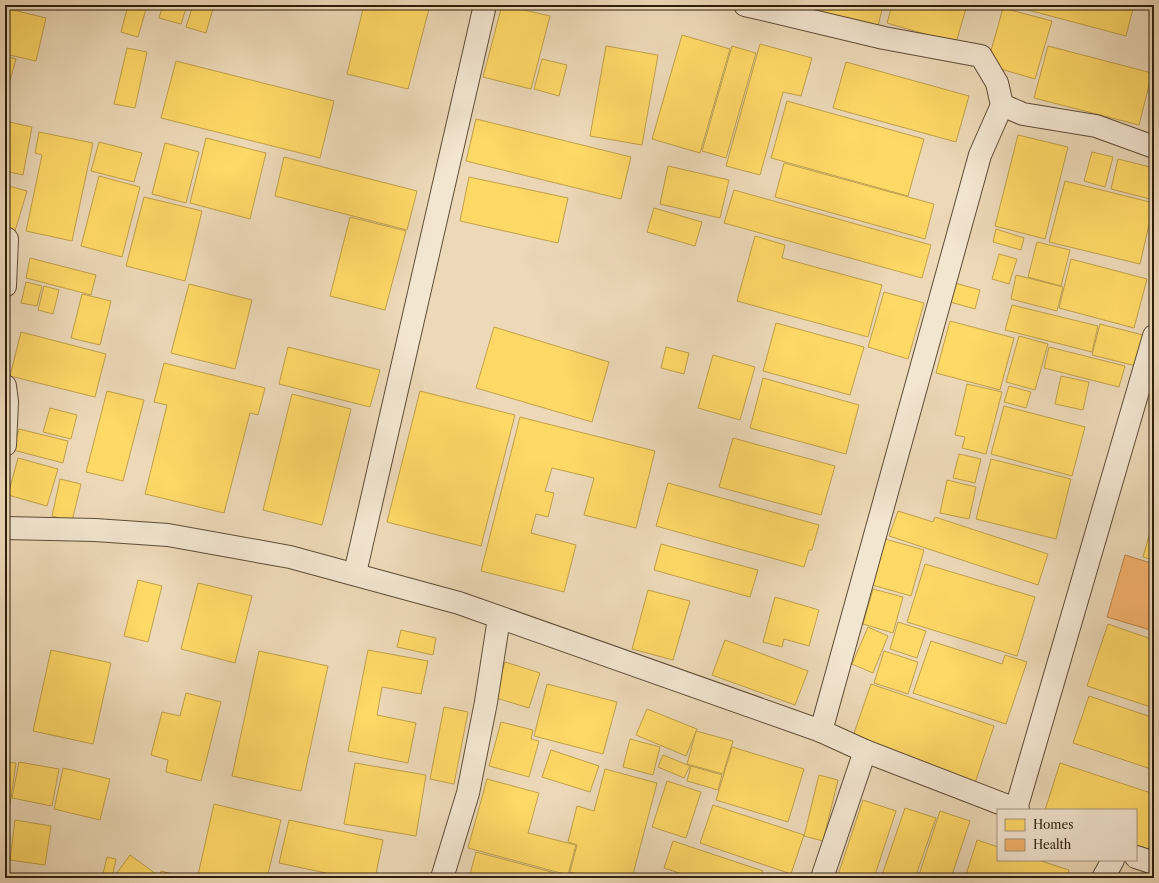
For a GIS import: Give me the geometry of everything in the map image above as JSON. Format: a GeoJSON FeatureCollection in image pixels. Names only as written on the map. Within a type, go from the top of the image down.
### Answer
{"type":"FeatureCollection","features":[{"type":"Feature","properties":{"kind":"street"},"geometry":{"type":"LineString","coordinates":[[355,573],[485,5]]}},
{"type":"Feature","properties":{"kind":"street"},"geometry":{"type":"LineString","coordinates":[[760,7],[884,38],[981,56],[997,82],[1002,105],[980,155],[821,731]]}},
{"type":"Feature","properties":{"kind":"street"},"geometry":{"type":"LineString","coordinates":[[1002,105],[1023,114],[1096,126],[1154,146]]}},
{"type":"Feature","properties":{"kind":"street"},"geometry":{"type":"LineString","coordinates":[[5,286],[7,239]]}},
{"type":"Feature","properties":{"kind":"street"},"geometry":{"type":"LineString","coordinates":[[1017,809],[1154,336]]}},
{"type":"Feature","properties":{"kind":"street"},"geometry":{"type":"LineString","coordinates":[[5,386],[7,402],[5,446]]}},
{"type":"Feature","properties":{"kind":"street"},"geometry":{"type":"LineString","coordinates":[[5,528],[95,530],[168,535],[290,557],[355,573],[459,603],[821,731],[865,751],[1014,809]]}},
{"type":"Feature","properties":{"kind":"street"},"geometry":{"type":"LineString","coordinates":[[442,878],[468,793],[486,702],[499,618]]}},
{"type":"Feature","properties":{"kind":"street"},"geometry":{"type":"LineString","coordinates":[[822,878],[865,751]]}},
{"type":"Feature","properties":{"kind":"street"},"geometry":{"type":"LineString","coordinates":[[1137,856],[1154,863]]}},
{"type":"Feature","properties":{"kind":"street"},"geometry":{"type":"LineString","coordinates":[[1103,878],[1112,861]]}},
{"type":"Feature","properties":{"kind":"building: Homes"},"geometry":{"type":"Polygon","coordinates":[[[128,5],[146,9],[138,37],[121,32],[128,5]]]}},
{"type":"Feature","properties":{"kind":"building: Homes"},"geometry":{"type":"Polygon","coordinates":[[[163,5],[187,5],[181,24],[159,18],[163,5]]]}},
{"type":"Feature","properties":{"kind":"building: Homes"},"geometry":{"type":"Polygon","coordinates":[[[193,5],[214,5],[206,33],[186,27],[193,5]]]}},
{"type":"Feature","properties":{"kind":"building: Homes"},"geometry":{"type":"Polygon","coordinates":[[[364,5],[430,5],[408,89],[347,74],[364,5]]]}},
{"type":"Feature","properties":{"kind":"building: Homes"},"geometry":{"type":"Polygon","coordinates":[[[502,5],[550,16],[531,89],[483,77],[502,5]]]}},
{"type":"Feature","properties":{"kind":"building: Homes"},"geometry":{"type":"Polygon","coordinates":[[[814,5],[883,5],[876,35],[810,19],[814,5]]]}},
{"type":"Feature","properties":{"kind":"building: Homes"},"geometry":{"type":"Polygon","coordinates":[[[892,5],[967,5],[956,43],[887,23],[892,5]]]}},
{"type":"Feature","properties":{"kind":"building: Homes"},"geometry":{"type":"Polygon","coordinates":[[[1009,5],[1134,5],[1126,36],[1009,5]]]}},
{"type":"Feature","properties":{"kind":"building: Homes"},"geometry":{"type":"Polygon","coordinates":[[[5,8],[46,18],[36,61],[5,54],[5,8]]]}},
{"type":"Feature","properties":{"kind":"building: Homes"},"geometry":{"type":"Polygon","coordinates":[[[1003,8],[1052,21],[1035,79],[987,65],[1003,8]]]}},
{"type":"Feature","properties":{"kind":"building: Homes"},"geometry":{"type":"Polygon","coordinates":[[[682,35],[730,49],[700,153],[652,139],[682,35]]]}},
{"type":"Feature","properties":{"kind":"building: Homes"},"geometry":{"type":"Polygon","coordinates":[[[760,44],[812,58],[801,96],[783,92],[760,175],[726,166],[760,44]]]}},
{"type":"Feature","properties":{"kind":"building: Homes"},"geometry":{"type":"Polygon","coordinates":[[[606,46],[658,55],[642,145],[590,136],[606,46]]]}},
{"type":"Feature","properties":{"kind":"building: Homes"},"geometry":{"type":"Polygon","coordinates":[[[732,46],[756,53],[726,158],[702,151],[732,46]]]}},
{"type":"Feature","properties":{"kind":"building: Homes"},"geometry":{"type":"Polygon","coordinates":[[[1048,46],[1152,73],[1139,125],[1034,98],[1048,46]]]}},
{"type":"Feature","properties":{"kind":"building: Homes"},"geometry":{"type":"Polygon","coordinates":[[[127,48],[147,52],[135,108],[114,104],[127,48]]]}},
{"type":"Feature","properties":{"kind":"building: Homes"},"geometry":{"type":"Polygon","coordinates":[[[5,56],[16,59],[5,98],[5,56]]]}},
{"type":"Feature","properties":{"kind":"building: Homes"},"geometry":{"type":"Polygon","coordinates":[[[542,59],[567,65],[559,96],[534,89],[542,59]]]}},
{"type":"Feature","properties":{"kind":"building: Homes"},"geometry":{"type":"Polygon","coordinates":[[[176,61],[334,101],[320,158],[161,118],[176,61]]]}},
{"type":"Feature","properties":{"kind":"building: Homes"},"geometry":{"type":"Polygon","coordinates":[[[846,62],[969,96],[956,142],[833,108],[846,62]]]}},
{"type":"Feature","properties":{"kind":"building: Homes"},"geometry":{"type":"Polygon","coordinates":[[[787,101],[924,139],[908,196],[771,158],[787,101]]]}},
{"type":"Feature","properties":{"kind":"building: Homes"},"geometry":{"type":"Polygon","coordinates":[[[476,119],[631,157],[621,199],[466,161],[476,119]]]}},
{"type":"Feature","properties":{"kind":"building: Homes"},"geometry":{"type":"Polygon","coordinates":[[[5,121],[32,127],[23,175],[5,171],[5,121]]]}},
{"type":"Feature","properties":{"kind":"building: Homes"},"geometry":{"type":"Polygon","coordinates":[[[39,132],[93,143],[72,241],[26,231],[42,155],[35,153],[39,132]]]}},
{"type":"Feature","properties":{"kind":"building: Homes"},"geometry":{"type":"Polygon","coordinates":[[[1018,135],[1068,147],[1045,239],[995,226],[1018,135]]]}},
{"type":"Feature","properties":{"kind":"building: Homes"},"geometry":{"type":"Polygon","coordinates":[[[206,138],[266,153],[250,219],[190,203],[206,138]]]}},
{"type":"Feature","properties":{"kind":"building: Homes"},"geometry":{"type":"Polygon","coordinates":[[[99,142],[142,153],[134,182],[91,171],[99,142]]]}},
{"type":"Feature","properties":{"kind":"building: Homes"},"geometry":{"type":"Polygon","coordinates":[[[165,143],[199,152],[186,203],[152,194],[165,143]]]}},
{"type":"Feature","properties":{"kind":"building: Homes"},"geometry":{"type":"Polygon","coordinates":[[[1092,152],[1113,157],[1105,187],[1084,181],[1092,152]]]}},
{"type":"Feature","properties":{"kind":"building: Homes"},"geometry":{"type":"Polygon","coordinates":[[[284,157],[417,191],[407,230],[275,196],[284,157]]]}},
{"type":"Feature","properties":{"kind":"building: Homes"},"geometry":{"type":"Polygon","coordinates":[[[1118,159],[1154,168],[1154,200],[1111,189],[1118,159]]]}},
{"type":"Feature","properties":{"kind":"building: Homes"},"geometry":{"type":"Polygon","coordinates":[[[784,163],[934,204],[925,239],[775,197],[784,163]]]}},
{"type":"Feature","properties":{"kind":"building: Homes"},"geometry":{"type":"Polygon","coordinates":[[[668,166],[729,180],[720,218],[660,204],[668,166]]]}},
{"type":"Feature","properties":{"kind":"building: Homes"},"geometry":{"type":"Polygon","coordinates":[[[99,176],[140,187],[122,257],[81,246],[99,176]]]}},
{"type":"Feature","properties":{"kind":"building: Homes"},"geometry":{"type":"Polygon","coordinates":[[[469,177],[568,198],[558,243],[460,221],[469,177]]]}},
{"type":"Feature","properties":{"kind":"building: Homes"},"geometry":{"type":"Polygon","coordinates":[[[1065,181],[1154,203],[1140,264],[1049,242],[1065,181]]]}},
{"type":"Feature","properties":{"kind":"building: Homes"},"geometry":{"type":"Polygon","coordinates":[[[5,185],[27,191],[15,231],[5,228],[5,185]]]}},
{"type":"Feature","properties":{"kind":"building: Homes"},"geometry":{"type":"Polygon","coordinates":[[[734,190],[931,245],[922,278],[724,223],[734,190]]]}},
{"type":"Feature","properties":{"kind":"building: Homes"},"geometry":{"type":"Polygon","coordinates":[[[144,197],[202,211],[185,281],[126,266],[144,197]]]}},
{"type":"Feature","properties":{"kind":"building: Homes"},"geometry":{"type":"Polygon","coordinates":[[[654,208],[702,222],[695,246],[647,232],[654,208]]]}},
{"type":"Feature","properties":{"kind":"building: Homes"},"geometry":{"type":"Polygon","coordinates":[[[350,217],[406,231],[385,310],[330,296],[350,217]]]}},
{"type":"Feature","properties":{"kind":"building: Homes"},"geometry":{"type":"Polygon","coordinates":[[[996,229],[1024,238],[1021,250],[993,242],[996,229]]]}},
{"type":"Feature","properties":{"kind":"building: Homes"},"geometry":{"type":"Polygon","coordinates":[[[755,236],[785,245],[782,258],[882,285],[868,337],[737,301],[755,236]]]}},
{"type":"Feature","properties":{"kind":"building: Homes"},"geometry":{"type":"Polygon","coordinates":[[[1037,242],[1070,250],[1061,286],[1028,277],[1037,242]]]}},
{"type":"Feature","properties":{"kind":"building: Homes"},"geometry":{"type":"Polygon","coordinates":[[[999,254],[1017,259],[1009,284],[992,279],[999,254]]]}},
{"type":"Feature","properties":{"kind":"building: Homes"},"geometry":{"type":"Polygon","coordinates":[[[30,258],[96,275],[91,295],[26,278],[30,258]]]}},
{"type":"Feature","properties":{"kind":"building: Homes"},"geometry":{"type":"Polygon","coordinates":[[[1071,259],[1147,279],[1134,328],[1059,308],[1071,259]]]}},
{"type":"Feature","properties":{"kind":"building: Homes"},"geometry":{"type":"Polygon","coordinates":[[[1016,275],[1063,287],[1057,311],[1011,299],[1016,275]]]}},
{"type":"Feature","properties":{"kind":"building: Homes"},"geometry":{"type":"Polygon","coordinates":[[[26,282],[42,286],[37,306],[21,303],[26,282]]]}},
{"type":"Feature","properties":{"kind":"building: Homes"},"geometry":{"type":"Polygon","coordinates":[[[955,283],[980,290],[975,309],[950,302],[955,283]]]}},
{"type":"Feature","properties":{"kind":"building: Homes"},"geometry":{"type":"Polygon","coordinates":[[[189,284],[252,300],[235,369],[171,353],[189,284]]]}},
{"type":"Feature","properties":{"kind":"building: Homes"},"geometry":{"type":"Polygon","coordinates":[[[44,286],[59,290],[53,314],[38,310],[44,286]]]}},
{"type":"Feature","properties":{"kind":"building: Homes"},"geometry":{"type":"Polygon","coordinates":[[[884,292],[924,303],[908,359],[868,347],[884,292]]]}},
{"type":"Feature","properties":{"kind":"building: Homes"},"geometry":{"type":"Polygon","coordinates":[[[82,294],[111,301],[100,345],[71,338],[82,294]]]}},
{"type":"Feature","properties":{"kind":"building: Homes"},"geometry":{"type":"Polygon","coordinates":[[[1012,305],[1098,326],[1092,352],[1005,330],[1012,305]]]}},
{"type":"Feature","properties":{"kind":"building: Homes"},"geometry":{"type":"Polygon","coordinates":[[[950,321],[1014,338],[1000,390],[936,373],[950,321]]]}},
{"type":"Feature","properties":{"kind":"building: Homes"},"geometry":{"type":"Polygon","coordinates":[[[776,323],[864,347],[850,395],[763,371],[776,323]]]}},
{"type":"Feature","properties":{"kind":"building: Homes"},"geometry":{"type":"Polygon","coordinates":[[[1100,324],[1147,336],[1140,367],[1092,355],[1100,324]]]}},
{"type":"Feature","properties":{"kind":"building: Homes"},"geometry":{"type":"Polygon","coordinates":[[[494,327],[609,362],[592,422],[476,388],[494,327]]]}},
{"type":"Feature","properties":{"kind":"building: Homes"},"geometry":{"type":"Polygon","coordinates":[[[21,332],[106,354],[95,397],[10,376],[21,332]]]}},
{"type":"Feature","properties":{"kind":"building: Homes"},"geometry":{"type":"Polygon","coordinates":[[[1019,336],[1048,344],[1035,390],[1006,382],[1019,336]]]}},
{"type":"Feature","properties":{"kind":"building: Homes"},"geometry":{"type":"Polygon","coordinates":[[[288,347],[380,370],[370,407],[279,384],[288,347]]]}},
{"type":"Feature","properties":{"kind":"building: Homes"},"geometry":{"type":"Polygon","coordinates":[[[666,347],[689,353],[684,374],[661,368],[666,347]]]}},
{"type":"Feature","properties":{"kind":"building: Homes"},"geometry":{"type":"Polygon","coordinates":[[[1049,347],[1125,366],[1119,387],[1044,368],[1049,347]]]}},
{"type":"Feature","properties":{"kind":"building: Homes"},"geometry":{"type":"Polygon","coordinates":[[[713,355],[755,367],[740,420],[698,408],[713,355]]]}},
{"type":"Feature","properties":{"kind":"building: Homes"},"geometry":{"type":"Polygon","coordinates":[[[164,363],[265,388],[258,415],[250,413],[224,513],[145,494],[167,405],[154,402],[164,363]]]}},
{"type":"Feature","properties":{"kind":"building: Homes"},"geometry":{"type":"Polygon","coordinates":[[[1061,376],[1089,382],[1083,410],[1055,404],[1061,376]]]}},
{"type":"Feature","properties":{"kind":"building: Homes"},"geometry":{"type":"Polygon","coordinates":[[[763,378],[859,405],[846,454],[750,428],[763,378]]]}},
{"type":"Feature","properties":{"kind":"building: Homes"},"geometry":{"type":"Polygon","coordinates":[[[967,384],[1002,392],[986,454],[962,448],[965,437],[955,435],[967,384]]]}},
{"type":"Feature","properties":{"kind":"building: Homes"},"geometry":{"type":"Polygon","coordinates":[[[1009,386],[1031,392],[1026,408],[1004,402],[1009,386]]]}},
{"type":"Feature","properties":{"kind":"building: Homes"},"geometry":{"type":"Polygon","coordinates":[[[107,391],[144,400],[123,481],[86,472],[107,391]]]}},
{"type":"Feature","properties":{"kind":"building: Homes"},"geometry":{"type":"Polygon","coordinates":[[[420,391],[515,415],[481,546],[387,522],[420,391]]]}},
{"type":"Feature","properties":{"kind":"building: Homes"},"geometry":{"type":"Polygon","coordinates":[[[292,394],[351,409],[322,525],[263,510],[292,394]]]}},
{"type":"Feature","properties":{"kind":"building: Homes"},"geometry":{"type":"Polygon","coordinates":[[[1004,406],[1085,427],[1072,476],[991,454],[1004,406]]]}},
{"type":"Feature","properties":{"kind":"building: Homes"},"geometry":{"type":"Polygon","coordinates":[[[50,408],[77,415],[71,439],[43,432],[50,408]]]}},
{"type":"Feature","properties":{"kind":"building: Homes"},"geometry":{"type":"Polygon","coordinates":[[[520,417],[655,451],[636,528],[584,515],[594,478],[552,468],[545,491],[554,493],[548,517],[536,514],[531,533],[576,545],[564,592],[481,571],[520,417]]]}},
{"type":"Feature","properties":{"kind":"building: Homes"},"geometry":{"type":"Polygon","coordinates":[[[19,429],[68,441],[63,463],[13,450],[19,429]]]}},
{"type":"Feature","properties":{"kind":"building: Homes"},"geometry":{"type":"Polygon","coordinates":[[[733,438],[835,466],[821,515],[719,487],[733,438]]]}},
{"type":"Feature","properties":{"kind":"building: Homes"},"geometry":{"type":"Polygon","coordinates":[[[959,454],[981,459],[975,483],[953,478],[959,454]]]}},
{"type":"Feature","properties":{"kind":"building: Homes"},"geometry":{"type":"Polygon","coordinates":[[[18,458],[58,469],[47,506],[8,495],[18,458]]]}},
{"type":"Feature","properties":{"kind":"building: Homes"},"geometry":{"type":"Polygon","coordinates":[[[991,459],[1071,479],[1056,539],[976,519],[991,459]]]}},
{"type":"Feature","properties":{"kind":"building: Homes"},"geometry":{"type":"Polygon","coordinates":[[[60,479],[81,484],[72,521],[52,516],[60,479]]]}},
{"type":"Feature","properties":{"kind":"building: Homes"},"geometry":{"type":"Polygon","coordinates":[[[947,480],[976,487],[969,519],[940,513],[947,480]]]}},
{"type":"Feature","properties":{"kind":"building: Homes"},"geometry":{"type":"Polygon","coordinates":[[[668,483],[819,525],[812,550],[809,550],[804,567],[656,526],[668,483]]]}},
{"type":"Feature","properties":{"kind":"building: Homes"},"geometry":{"type":"Polygon","coordinates":[[[898,511],[933,522],[935,517],[1048,554],[1038,585],[889,536],[898,511]]]}},
{"type":"Feature","properties":{"kind":"building: Homes"},"geometry":{"type":"Polygon","coordinates":[[[1154,518],[1154,560],[1143,557],[1154,518]]]}},
{"type":"Feature","properties":{"kind":"building: Homes"},"geometry":{"type":"Polygon","coordinates":[[[885,539],[924,550],[911,596],[872,585],[885,539]]]}},
{"type":"Feature","properties":{"kind":"building: Homes"},"geometry":{"type":"Polygon","coordinates":[[[661,544],[758,570],[750,597],[654,570],[661,544]]]}},
{"type":"Feature","properties":{"kind":"building: Homes"},"geometry":{"type":"Polygon","coordinates":[[[925,564],[1035,597],[1017,656],[907,622],[925,564]]]}},
{"type":"Feature","properties":{"kind":"building: Homes"},"geometry":{"type":"Polygon","coordinates":[[[138,580],[162,586],[148,642],[124,636],[138,580]]]}},
{"type":"Feature","properties":{"kind":"building: Homes"},"geometry":{"type":"Polygon","coordinates":[[[198,583],[252,596],[235,663],[181,649],[198,583]]]}},
{"type":"Feature","properties":{"kind":"building: Homes"},"geometry":{"type":"Polygon","coordinates":[[[873,589],[903,597],[893,633],[863,624],[873,589]]]}},
{"type":"Feature","properties":{"kind":"building: Homes"},"geometry":{"type":"Polygon","coordinates":[[[648,590],[690,601],[673,660],[632,649],[648,590]]]}},
{"type":"Feature","properties":{"kind":"building: Homes"},"geometry":{"type":"Polygon","coordinates":[[[775,597],[819,610],[809,646],[784,639],[782,647],[763,642],[775,597]]]}},
{"type":"Feature","properties":{"kind":"building: Homes"},"geometry":{"type":"Polygon","coordinates":[[[898,622],[926,631],[917,658],[890,649],[898,622]]]}},
{"type":"Feature","properties":{"kind":"building: Homes"},"geometry":{"type":"Polygon","coordinates":[[[1108,624],[1154,640],[1154,708],[1087,686],[1108,624]]]}},
{"type":"Feature","properties":{"kind":"building: Homes"},"geometry":{"type":"Polygon","coordinates":[[[868,627],[888,636],[873,673],[852,664],[868,627]]]}},
{"type":"Feature","properties":{"kind":"building: Homes"},"geometry":{"type":"Polygon","coordinates":[[[401,630],[436,638],[433,655],[397,647],[401,630]]]}},
{"type":"Feature","properties":{"kind":"building: Homes"},"geometry":{"type":"Polygon","coordinates":[[[725,640],[808,671],[795,705],[712,675],[725,640]]]}},
{"type":"Feature","properties":{"kind":"building: Homes"},"geometry":{"type":"Polygon","coordinates":[[[931,641],[1002,664],[1005,655],[1027,662],[1006,724],[913,693],[931,641]]]}},
{"type":"Feature","properties":{"kind":"building: Homes"},"geometry":{"type":"Polygon","coordinates":[[[5,646],[9,646],[5,687],[5,646]]]}},
{"type":"Feature","properties":{"kind":"building: Homes"},"geometry":{"type":"Polygon","coordinates":[[[51,650],[111,663],[93,744],[33,731],[51,650]]]}},
{"type":"Feature","properties":{"kind":"building: Homes"},"geometry":{"type":"Polygon","coordinates":[[[368,650],[428,661],[421,694],[382,687],[377,715],[416,723],[408,763],[348,751],[368,650]]]}},
{"type":"Feature","properties":{"kind":"building: Homes"},"geometry":{"type":"Polygon","coordinates":[[[259,651],[328,666],[301,791],[232,776],[259,651]]]}},
{"type":"Feature","properties":{"kind":"building: Homes"},"geometry":{"type":"Polygon","coordinates":[[[884,651],[918,662],[908,694],[874,683],[884,651]]]}},
{"type":"Feature","properties":{"kind":"building: Homes"},"geometry":{"type":"Polygon","coordinates":[[[505,662],[540,673],[529,708],[493,697],[505,662]]]}},
{"type":"Feature","properties":{"kind":"building: Homes"},"geometry":{"type":"Polygon","coordinates":[[[547,684],[617,702],[603,754],[534,736],[547,684]]]}},
{"type":"Feature","properties":{"kind":"building: Homes"},"geometry":{"type":"Polygon","coordinates":[[[871,684],[994,726],[975,783],[852,739],[871,684]]]}},
{"type":"Feature","properties":{"kind":"building: Homes"},"geometry":{"type":"Polygon","coordinates":[[[186,693],[221,702],[201,781],[166,772],[168,760],[151,755],[162,712],[180,716],[186,693]]]}},
{"type":"Feature","properties":{"kind":"building: Homes"},"geometry":{"type":"Polygon","coordinates":[[[1089,696],[1154,718],[1154,770],[1073,743],[1089,696]]]}},
{"type":"Feature","properties":{"kind":"building: Homes"},"geometry":{"type":"Polygon","coordinates":[[[444,707],[468,712],[454,784],[430,779],[444,707]]]}},
{"type":"Feature","properties":{"kind":"building: Homes"},"geometry":{"type":"Polygon","coordinates":[[[647,709],[697,729],[686,756],[636,735],[647,709]]]}},
{"type":"Feature","properties":{"kind":"building: Homes"},"geometry":{"type":"Polygon","coordinates":[[[501,722],[533,730],[531,739],[539,741],[529,777],[489,766],[501,722]]]}},
{"type":"Feature","properties":{"kind":"building: Homes"},"geometry":{"type":"Polygon","coordinates":[[[696,731],[733,741],[723,774],[687,764],[696,731]]]}},
{"type":"Feature","properties":{"kind":"building: Homes"},"geometry":{"type":"Polygon","coordinates":[[[630,739],[660,747],[653,775],[623,767],[630,739]]]}},
{"type":"Feature","properties":{"kind":"building: Homes"},"geometry":{"type":"Polygon","coordinates":[[[732,747],[804,769],[788,822],[716,800],[732,747]]]}},
{"type":"Feature","properties":{"kind":"building: Homes"},"geometry":{"type":"Polygon","coordinates":[[[551,750],[599,766],[590,792],[542,777],[551,750]]]}},
{"type":"Feature","properties":{"kind":"building: Homes"},"geometry":{"type":"Polygon","coordinates":[[[663,755],[690,766],[684,778],[658,767],[663,755]]]}},
{"type":"Feature","properties":{"kind":"building: Homes"},"geometry":{"type":"Polygon","coordinates":[[[5,762],[16,763],[10,805],[5,804],[5,762]]]}},
{"type":"Feature","properties":{"kind":"building: Homes"},"geometry":{"type":"Polygon","coordinates":[[[19,762],[59,769],[52,806],[12,798],[19,762]]]}},
{"type":"Feature","properties":{"kind":"building: Homes"},"geometry":{"type":"Polygon","coordinates":[[[355,763],[426,775],[416,836],[344,824],[355,763]]]}},
{"type":"Feature","properties":{"kind":"building: Homes"},"geometry":{"type":"Polygon","coordinates":[[[1060,763],[1154,794],[1154,851],[1137,845],[1137,809],[1045,809],[1060,763]]]}},
{"type":"Feature","properties":{"kind":"building: Homes"},"geometry":{"type":"Polygon","coordinates":[[[691,766],[722,775],[718,790],[687,781],[691,766]]]}},
{"type":"Feature","properties":{"kind":"building: Homes"},"geometry":{"type":"Polygon","coordinates":[[[63,768],[110,779],[100,820],[54,809],[63,768]]]}},
{"type":"Feature","properties":{"kind":"building: Homes"},"geometry":{"type":"Polygon","coordinates":[[[605,769],[657,783],[632,878],[594,878],[570,872],[577,845],[568,842],[577,806],[594,811],[605,769]]]}},
{"type":"Feature","properties":{"kind":"building: Homes"},"geometry":{"type":"Polygon","coordinates":[[[819,775],[838,780],[823,841],[804,836],[819,775]]]}},
{"type":"Feature","properties":{"kind":"building: Homes"},"geometry":{"type":"Polygon","coordinates":[[[487,779],[539,793],[528,833],[576,845],[568,875],[468,848],[487,779]]]}},
{"type":"Feature","properties":{"kind":"building: Homes"},"geometry":{"type":"Polygon","coordinates":[[[667,781],[701,792],[686,838],[652,827],[667,781]]]}},
{"type":"Feature","properties":{"kind":"building: Homes"},"geometry":{"type":"Polygon","coordinates":[[[863,800],[896,811],[874,878],[837,878],[863,800]]]}},
{"type":"Feature","properties":{"kind":"building: Homes"},"geometry":{"type":"Polygon","coordinates":[[[214,804],[281,820],[267,878],[209,878],[198,875],[214,804]]]}},
{"type":"Feature","properties":{"kind":"building: Homes"},"geometry":{"type":"Polygon","coordinates":[[[713,805],[804,835],[791,874],[700,843],[713,805]]]}},
{"type":"Feature","properties":{"kind":"building: Homes"},"geometry":{"type":"Polygon","coordinates":[[[905,808],[936,818],[915,878],[881,878],[905,808]]]}},
{"type":"Feature","properties":{"kind":"building: Homes"},"geometry":{"type":"Polygon","coordinates":[[[940,811],[970,821],[951,878],[918,878],[940,811]]]}},
{"type":"Feature","properties":{"kind":"building: Homes"},"geometry":{"type":"Polygon","coordinates":[[[15,820],[51,826],[45,865],[10,860],[15,820]]]}},
{"type":"Feature","properties":{"kind":"building: Homes"},"geometry":{"type":"Polygon","coordinates":[[[289,820],[383,840],[375,878],[349,878],[279,863],[289,820]]]}},
{"type":"Feature","properties":{"kind":"building: Homes"},"geometry":{"type":"Polygon","coordinates":[[[977,840],[997,847],[997,861],[1041,861],[1069,870],[1066,878],[965,878],[977,840]]]}},
{"type":"Feature","properties":{"kind":"building: Homes"},"geometry":{"type":"Polygon","coordinates":[[[673,841],[763,871],[760,878],[694,878],[664,868],[673,841]]]}},
{"type":"Feature","properties":{"kind":"building: Homes"},"geometry":{"type":"Polygon","coordinates":[[[476,852],[574,878],[469,878],[476,852]]]}},
{"type":"Feature","properties":{"kind":"building: Homes"},"geometry":{"type":"Polygon","coordinates":[[[130,855],[156,874],[153,878],[114,877],[130,855]]]}},
{"type":"Feature","properties":{"kind":"building: Homes"},"geometry":{"type":"Polygon","coordinates":[[[107,857],[116,859],[112,878],[102,878],[107,857]]]}},
{"type":"Feature","properties":{"kind":"building: Homes"},"geometry":{"type":"Polygon","coordinates":[[[161,871],[187,878],[159,878],[161,871]]]}},
{"type":"Feature","properties":{"kind":"building: Health"},"geometry":{"type":"Polygon","coordinates":[[[1125,555],[1154,564],[1154,631],[1107,617],[1125,555]]]}}]}
